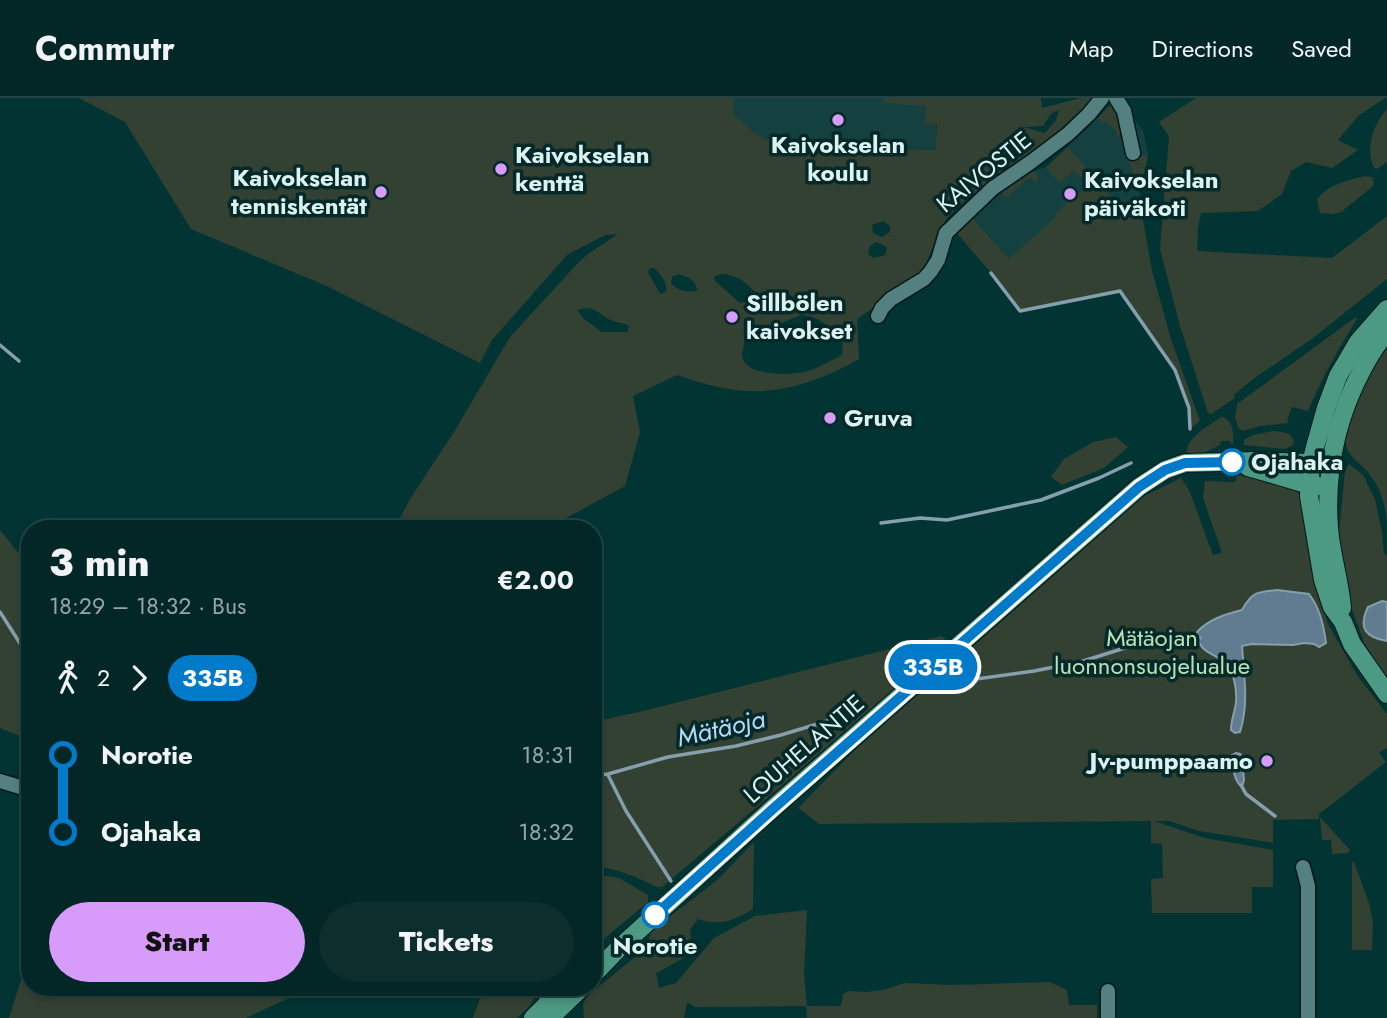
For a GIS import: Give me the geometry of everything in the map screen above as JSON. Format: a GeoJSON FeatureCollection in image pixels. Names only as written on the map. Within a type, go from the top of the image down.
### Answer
{"type":"FeatureCollection","features":[{"type":"Feature","properties":{"kind":"main road"},"geometry":{"type":"LineString","coordinates":[[1387,309],[1358,342],[1338,376],[1311,463],[1309,496],[1323,580],[1332,607],[1343,622],[1352,644],[1387,694]]}},
{"type":"Feature","properties":{"kind":"main road"},"geometry":{"type":"LineString","coordinates":[[1343,622],[1329,528],[1328,486],[1331,464],[1346,401],[1372,353],[1387,332]]}},
{"type":"Feature","properties":{"kind":"main road","name":"LOUHELANTIE"},"geometry":{"type":"LineString","coordinates":[[602,966],[774,808],[1139,487],[1165,470],[1185,463],[1256,461],[1331,464]]}},
{"type":"Feature","properties":{"kind":"main road","name":"LOUHELANTIE"},"geometry":{"type":"LineString","coordinates":[[1234,463],[1310,485],[1328,486]]}},
{"type":"Feature","properties":{"kind":"main road","name":"LOUHELANTIE"},"geometry":{"type":"LineString","coordinates":[[602,961],[617,950]]}},
{"type":"Feature","properties":{"kind":"main road"},"geometry":{"type":"LineString","coordinates":[[533,1018],[556,1003]]}},
{"type":"Feature","properties":{"kind":"street","name":"KAIVOSTIE"},"geometry":{"type":"LineString","coordinates":[[878,316],[891,299],[924,279],[931,271],[946,233],[993,188],[1068,134],[1102,98]]}},
{"type":"Feature","properties":{"kind":"street"},"geometry":{"type":"LineString","coordinates":[[1116,98],[1124,111],[1133,153]]}},
{"type":"Feature","properties":{"kind":"street"},"geometry":{"type":"LineString","coordinates":[[0,781],[21,787]]}},
{"type":"Feature","properties":{"kind":"street"},"geometry":{"type":"LineString","coordinates":[[1303,867],[1308,886],[1308,1018]]}},
{"type":"Feature","properties":{"kind":"street"},"geometry":{"type":"LineString","coordinates":[[1108,991],[1108,1018]]}},
{"type":"Feature","properties":{"kind":"shaded area","name":"Kaivokselan koulu"},"geometry":{"type":"Polygon","coordinates":[[[733,98],[938,98],[935,150],[761,139],[733,114],[733,98]]]}},
{"type":"Feature","properties":{"kind":"shaded area","name":"Kaivokselan päiväkoti"},"geometry":{"type":"Polygon","coordinates":[[[1113,102],[1131,115],[1143,131],[1148,153],[1140,195],[1142,218],[1005,289],[955,231],[969,223],[1002,192],[1034,171],[1046,167],[1113,102]]]}},
{"type":"Feature","properties":{"kind":"shaded area"},"geometry":{"type":"Polygon","coordinates":[[[1277,590],[1309,594],[1321,617],[1326,643],[1319,647],[1304,643],[1242,646],[1244,711],[1240,732],[1235,733],[1231,730],[1236,697],[1232,674],[1223,661],[1204,649],[1195,635],[1209,622],[1242,610],[1256,594],[1277,590]]]}},
{"type":"Feature","properties":{"kind":"shaded area"},"geometry":{"type":"Polygon","coordinates":[[[1382,601],[1387,602],[1387,641],[1373,637],[1364,626],[1368,607],[1382,601]]]}},
{"type":"Feature","properties":{"kind":"shaded area"},"geometry":{"type":"Polygon","coordinates":[[[1236,753],[1242,756],[1242,787],[1234,772],[1232,755],[1236,753]]]}},
{"type":"Feature","properties":{"kind":"green space"},"geometry":{"type":"Polygon","coordinates":[[[79,98],[733,98],[733,114],[762,139],[935,150],[937,125],[925,124],[926,106],[884,103],[884,98],[1041,98],[1042,108],[1081,98],[1093,98],[1042,147],[998,174],[946,219],[921,274],[857,319],[859,359],[809,382],[774,390],[737,390],[677,375],[633,396],[640,432],[625,486],[563,520],[399,520],[510,337],[577,264],[618,234],[605,235],[567,255],[492,340],[480,363],[329,287],[191,229],[125,122],[79,98]],[[1059,110],[1051,114],[1043,126],[1023,127],[1045,133],[1056,120],[1059,110]],[[883,221],[872,225],[873,233],[882,237],[890,232],[890,226],[883,221]],[[876,242],[870,246],[868,254],[874,258],[885,255],[887,248],[882,244],[876,242]],[[650,268],[648,272],[660,294],[666,292],[665,282],[654,268],[650,268]],[[679,274],[672,277],[671,283],[676,287],[690,292],[697,291],[694,282],[689,278],[679,274]],[[720,274],[714,277],[715,281],[740,303],[755,299],[755,292],[743,281],[720,274]],[[781,293],[777,297],[779,304],[789,307],[794,305],[795,301],[790,294],[781,293]],[[588,308],[577,310],[602,332],[627,332],[629,326],[588,308]],[[801,315],[772,327],[761,337],[745,340],[742,356],[745,363],[761,371],[782,374],[808,371],[842,354],[843,342],[835,332],[813,317],[801,315]]]}},
{"type":"Feature","properties":{"kind":"green space"},"geometry":{"type":"Polygon","coordinates":[[[1196,98],[1385,98],[1358,116],[1338,140],[1358,150],[1332,168],[1306,162],[1291,171],[1282,194],[1258,211],[1201,213],[1197,251],[1332,258],[1387,216],[1387,279],[1313,338],[1253,379],[1234,395],[1235,398],[1211,414],[1208,413],[1180,326],[1160,249],[1169,136],[1159,122],[1196,98]]]}},
{"type":"Feature","properties":{"kind":"green space"},"geometry":{"type":"Polygon","coordinates":[[[1113,102],[1116,104],[1122,132],[1119,136],[1115,135],[1117,132],[1105,121],[1102,123],[1098,118],[1113,102]]]}},
{"type":"Feature","properties":{"kind":"green space"},"geometry":{"type":"Polygon","coordinates":[[[1387,109],[1387,162],[1377,169],[1371,161],[1370,145],[1374,129],[1387,109]]]}},
{"type":"Feature","properties":{"kind":"green space"},"geometry":{"type":"Polygon","coordinates":[[[1068,147],[1115,201],[1118,199],[1126,206],[1130,204],[1141,209],[1152,270],[1170,336],[1200,421],[1190,429],[1189,408],[1175,370],[1120,291],[1020,311],[1005,289],[955,231],[980,206],[986,207],[973,219],[1009,259],[1088,185],[1074,170],[1059,183],[1046,167],[1068,147]]]}},
{"type":"Feature","properties":{"kind":"green space"},"geometry":{"type":"Polygon","coordinates":[[[1148,155],[1143,178],[1133,178],[1127,159],[1148,155]]]}},
{"type":"Feature","properties":{"kind":"green space"},"geometry":{"type":"Polygon","coordinates":[[[1034,171],[1038,181],[1029,178],[1006,198],[1002,192],[1034,171]]]}},
{"type":"Feature","properties":{"kind":"green space"},"geometry":{"type":"Polygon","coordinates":[[[1364,176],[1372,177],[1372,187],[1341,212],[1320,213],[1317,200],[1321,195],[1338,184],[1364,176]]]}},
{"type":"Feature","properties":{"kind":"green space"},"geometry":{"type":"Polygon","coordinates":[[[1356,317],[1308,411],[1292,407],[1287,420],[1289,423],[1243,431],[1239,429],[1235,418],[1237,404],[1356,317]]]}},
{"type":"Feature","properties":{"kind":"green space"},"geometry":{"type":"Polygon","coordinates":[[[1387,346],[1387,521],[1377,485],[1350,454],[1346,441],[1347,428],[1358,397],[1387,346]]]}},
{"type":"Feature","properties":{"kind":"green space"},"geometry":{"type":"Polygon","coordinates":[[[1221,417],[1230,423],[1233,444],[1230,441],[1221,441],[1220,445],[1200,455],[1187,456],[1189,444],[1193,439],[1221,417]]]}},
{"type":"Feature","properties":{"kind":"green space"},"geometry":{"type":"Polygon","coordinates":[[[1273,431],[1290,435],[1293,445],[1285,449],[1244,445],[1244,440],[1253,435],[1273,431]]]}},
{"type":"Feature","properties":{"kind":"green space"},"geometry":{"type":"Polygon","coordinates":[[[1116,437],[1128,447],[1104,468],[1062,485],[1051,477],[1064,459],[1093,442],[1116,437]]]}},
{"type":"Feature","properties":{"kind":"green space"},"geometry":{"type":"Polygon","coordinates":[[[1349,464],[1363,475],[1375,499],[1384,553],[1387,557],[1387,677],[1364,643],[1345,589],[1340,563],[1339,533],[1345,471],[1349,464]]]}},
{"type":"Feature","properties":{"kind":"green space","name":"Mätäojan luonnonsuojelualue"},"geometry":{"type":"Polygon","coordinates":[[[1237,475],[1279,484],[1301,495],[1316,587],[1328,624],[1357,675],[1387,714],[1387,748],[1379,753],[1386,762],[1319,814],[1319,819],[1273,820],[1273,843],[1199,831],[1169,821],[1154,821],[1205,838],[1273,850],[1273,887],[1252,887],[1252,913],[1152,913],[1151,879],[1163,878],[1162,844],[1151,843],[1151,821],[819,824],[798,808],[856,749],[1144,496],[1181,478],[1189,490],[1213,555],[1222,553],[1203,498],[1205,481],[1235,482],[1237,475]]]}},
{"type":"Feature","properties":{"kind":"green space"},"geometry":{"type":"Polygon","coordinates":[[[0,530],[21,556],[21,736],[0,728],[0,530]]]}},
{"type":"Feature","properties":{"kind":"green space"},"geometry":{"type":"Polygon","coordinates":[[[941,636],[948,642],[662,887],[602,867],[602,720],[941,636]]]}},
{"type":"Feature","properties":{"kind":"green space"},"geometry":{"type":"Polygon","coordinates":[[[1320,817],[1350,850],[1347,853],[1332,854],[1331,840],[1322,840],[1320,817]]]}},
{"type":"Feature","properties":{"kind":"green space"},"geometry":{"type":"Polygon","coordinates":[[[754,842],[753,909],[727,921],[698,919],[690,930],[692,947],[684,958],[656,973],[659,988],[676,983],[714,938],[755,916],[807,910],[804,976],[807,1006],[841,1006],[843,994],[848,991],[883,990],[905,983],[954,985],[1050,982],[1067,990],[1069,1005],[1097,1005],[1097,1018],[807,1018],[806,1006],[695,1007],[687,1002],[684,1018],[584,1018],[583,1004],[587,996],[602,996],[602,984],[644,950],[652,930],[716,881],[754,842]]]}},
{"type":"Feature","properties":{"kind":"green space"},"geometry":{"type":"Polygon","coordinates":[[[1352,862],[1369,903],[1373,922],[1372,950],[1352,950],[1352,862]]]}},
{"type":"Feature","properties":{"kind":"green space"},"geometry":{"type":"Polygon","coordinates":[[[602,875],[619,878],[648,895],[648,902],[602,940],[602,875]]]}},
{"type":"Feature","properties":{"kind":"green space"},"geometry":{"type":"Polygon","coordinates":[[[21,980],[21,996],[294,996],[246,1018],[9,1018],[21,980]]]}},
{"type":"Feature","properties":{"kind":"green space"},"geometry":{"type":"Polygon","coordinates":[[[481,996],[534,996],[517,1018],[473,1018],[481,996]]]}},
{"type":"Feature","properties":{"kind":"waterway"},"geometry":{"type":"LineString","coordinates":[[991,273],[1020,311],[1120,291],[1175,370],[1189,408],[1190,429]]}},
{"type":"Feature","properties":{"kind":"waterway"},"geometry":{"type":"LineString","coordinates":[[0,345],[19,361]]}},
{"type":"Feature","properties":{"kind":"waterway"},"geometry":{"type":"LineString","coordinates":[[881,523],[920,518],[947,520],[1041,500],[1131,463]]}},
{"type":"Feature","properties":{"kind":"waterway","name":"Mätäoja"},"geometry":{"type":"LineString","coordinates":[[0,612],[21,645]]}},
{"type":"Feature","properties":{"kind":"waterway","name":"Mätäoja"},"geometry":{"type":"LineString","coordinates":[[935,689],[969,680],[1080,662],[1128,647],[1200,638]]}},
{"type":"Feature","properties":{"kind":"waterway","name":"Mätäoja"},"geometry":{"type":"LineString","coordinates":[[602,775],[668,757],[736,746],[781,735],[857,712]]}},
{"type":"Feature","properties":{"kind":"waterway"},"geometry":{"type":"LineString","coordinates":[[608,775],[626,811],[671,881]]}},
{"type":"Feature","properties":{"kind":"waterway"},"geometry":{"type":"LineString","coordinates":[[1241,785],[1246,794],[1275,816]]}},
{"type":"Feature","properties":{"kind":"bus line","name":"335B"},"geometry":{"type":"LineString","coordinates":[[655,915],[1139,487],[1165,470],[1185,463],[1232,462]]}},
{"type":"Feature","properties":{"kind":"place","name":"Kaivokselan koulu"},"geometry":{"type":"Point","coordinates":[838,120]}},
{"type":"Feature","properties":{"kind":"place","name":"Kaivokselan kenttä"},"geometry":{"type":"Point","coordinates":[501,169]}},
{"type":"Feature","properties":{"kind":"place","name":"Kaivokselan tenniskentät"},"geometry":{"type":"Point","coordinates":[381,192]}},
{"type":"Feature","properties":{"kind":"place","name":"Kaivokselan päiväkoti"},"geometry":{"type":"Point","coordinates":[1070,194]}},
{"type":"Feature","properties":{"kind":"place","name":"Sillbölen kaivokset"},"geometry":{"type":"Point","coordinates":[732,317]}},
{"type":"Feature","properties":{"kind":"place","name":"Gruva"},"geometry":{"type":"Point","coordinates":[830,418]}},
{"type":"Feature","properties":{"kind":"place","name":"Ojahaka"},"geometry":{"type":"Point","coordinates":[1232,462]}},
{"type":"Feature","properties":{"kind":"place","name":"Jv-pumppaamo"},"geometry":{"type":"Point","coordinates":[1267,761]}},
{"type":"Feature","properties":{"kind":"place","name":"Norotie"},"geometry":{"type":"Point","coordinates":[655,915]}}]}
